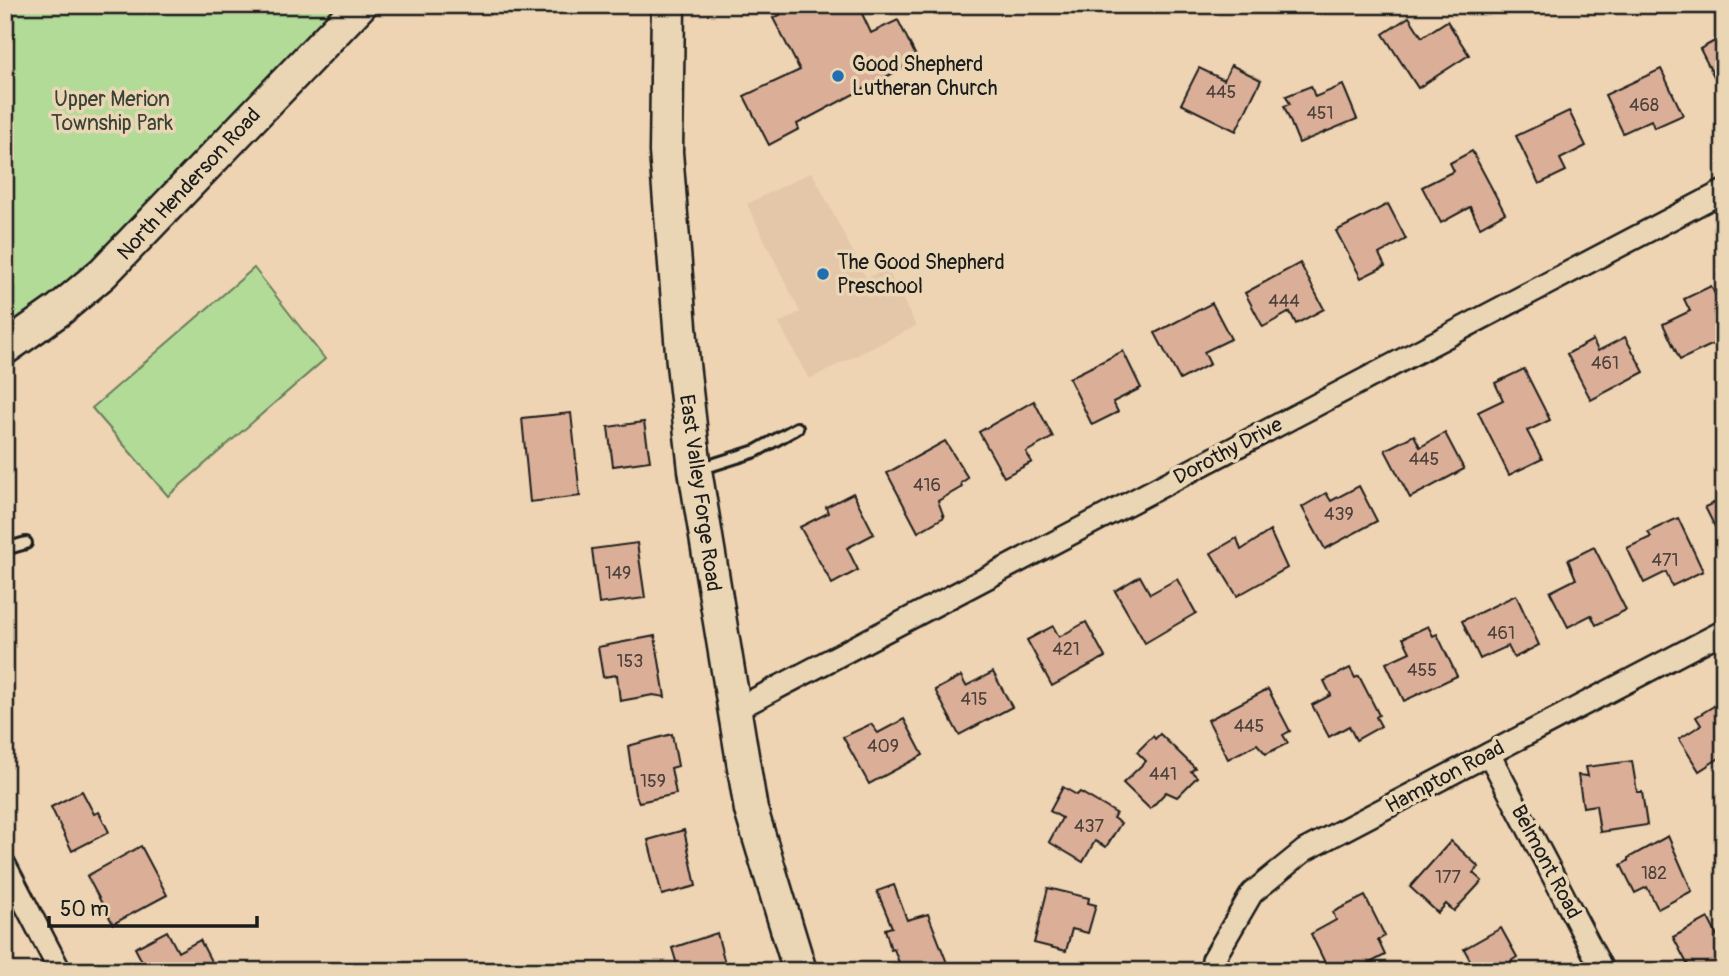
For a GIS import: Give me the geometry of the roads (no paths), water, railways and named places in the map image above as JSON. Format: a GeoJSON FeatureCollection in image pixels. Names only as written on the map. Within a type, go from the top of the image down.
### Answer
{"type":"FeatureCollection","features":[{"type":"Feature","properties":{"kind":"main road","name":"North Henderson Road"},"geometry":{"type":"LineString","coordinates":[[5,348],[59,310],[103,273],[360,5]]}},
{"type":"Feature","properties":{"kind":"main road","name":"East Valley Forge Road"},"geometry":{"type":"LineString","coordinates":[[664,11],[669,203],[695,470],[733,710],[757,836],[800,971]]}},
{"type":"Feature","properties":{"kind":"street","name":"Dorothy Drive"},"geometry":{"type":"LineString","coordinates":[[733,710],[1724,191]]}},
{"type":"Feature","properties":{"kind":"street","name":"Hampton Road"},"geometry":{"type":"LineString","coordinates":[[1212,971],[1213,960],[1252,892],[1305,850],[1724,631]]}},
{"type":"Feature","properties":{"kind":"street","name":"Belmont Road"},"geometry":{"type":"LineString","coordinates":[[1489,754],[1603,971]]}},
{"type":"Feature","properties":{"kind":"street"},"geometry":{"type":"LineString","coordinates":[[5,865],[61,971]]}},
{"type":"Feature","properties":{"kind":"lane"},"geometry":{"type":"LineString","coordinates":[[695,470],[756,451],[797,428]]}},
{"type":"Feature","properties":{"kind":"lane"},"geometry":{"type":"LineString","coordinates":[[5,549],[26,543]]}},
{"type":"Feature","properties":{"kind":"place","name":"Good Shepherd Lutheran Church"},"geometry":{"type":"Point","coordinates":[838,76]}},
{"type":"Feature","properties":{"kind":"place","name":"The Good Shepherd Preschool"},"geometry":{"type":"Point","coordinates":[823,274]}},
{"type":"Feature","properties":{"kind":"park label","name":"Upper Merion Township Park"},"geometry":{"type":"Point","coordinates":[112,111]}}]}
